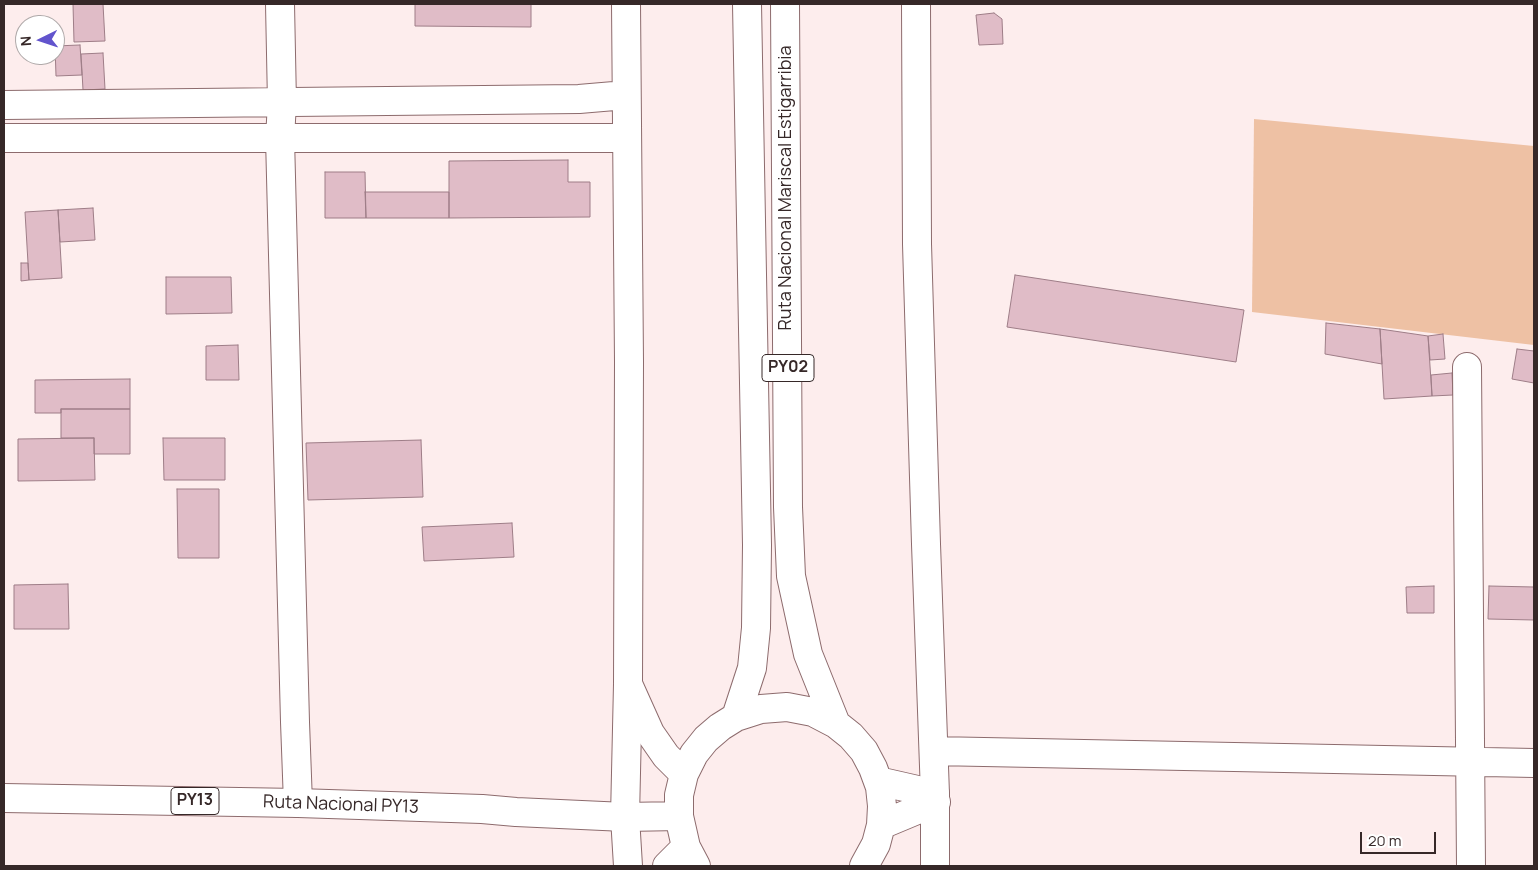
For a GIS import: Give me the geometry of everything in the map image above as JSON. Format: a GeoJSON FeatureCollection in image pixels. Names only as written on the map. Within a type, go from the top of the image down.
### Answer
{"type":"FeatureCollection","features":[{"type":"Feature","properties":{"kind":"main road"},"geometry":{"type":"LineString","coordinates":[[280,4],[282,103],[280,138],[298,803]]}},
{"type":"Feature","properties":{"kind":"main road"},"geometry":{"type":"LineString","coordinates":[[626,4],[629,362],[628,684],[625,817],[628,866]]}},
{"type":"Feature","properties":{"kind":"main road","name":"Ruta Nacional Mariscal Estigarribia"},"geometry":{"type":"LineString","coordinates":[[736,717],[752,668],[756,628],[757,536],[747,4]]}},
{"type":"Feature","properties":{"kind":"main road","name":"Ruta Nacional Mariscal Estigarribia"},"geometry":{"type":"LineString","coordinates":[[785,4],[788,507],[791,576],[808,654],[836,724]]}},
{"type":"Feature","properties":{"kind":"main road"},"geometry":{"type":"LineString","coordinates":[[916,4],[917,244],[926,574],[934,751],[935,866]]}},
{"type":"Feature","properties":{"kind":"main road"},"geometry":{"type":"LineString","coordinates":[[4,105],[579,99],[626,95]]}},
{"type":"Feature","properties":{"kind":"main road"},"geometry":{"type":"LineString","coordinates":[[4,138],[626,138]]}},
{"type":"Feature","properties":{"kind":"main road"},"geometry":{"type":"LineString","coordinates":[[1467,367],[1471,866]]}},
{"type":"Feature","properties":{"kind":"main road"},"geometry":{"type":"LineString","coordinates":[[628,684],[650,733],[666,756],[684,774]]}},
{"type":"Feature","properties":{"kind":"main road","name":"PY02"},"geometry":{"type":"LineString","coordinates":[[691,857],[678,816],[679,795],[684,774],[694,754],[706,739],[736,717],[761,709],[787,707],[812,712],[836,724],[851,736],[864,751],[878,782],[882,806],[876,844],[869,865]]}},
{"type":"Feature","properties":{"kind":"main road"},"geometry":{"type":"LineString","coordinates":[[934,751],[1534,763]]}},
{"type":"Feature","properties":{"kind":"main road"},"geometry":{"type":"LineString","coordinates":[[878,782],[935,798]]}},
{"type":"Feature","properties":{"kind":"main road","name":"Ruta Nacional PY13"},"geometry":{"type":"LineString","coordinates":[[4,798],[298,803],[482,809],[625,817],[678,816]]}},
{"type":"Feature","properties":{"kind":"main road"},"geometry":{"type":"LineString","coordinates":[[880,825],[935,798]]}},
{"type":"Feature","properties":{"kind":"main road"},"geometry":{"type":"LineString","coordinates":[[667,866],[691,857]]}},
{"type":"Feature","properties":{"kind":"shaded area"},"geometry":{"type":"Polygon","coordinates":[[[1254,119],[1534,146],[1534,345],[1252,312],[1254,119]]]}},
{"type":"Feature","properties":{"kind":"building"},"geometry":{"type":"Polygon","coordinates":[[[73,4],[103,4],[105,41],[74,42],[73,4]]]}},
{"type":"Feature","properties":{"kind":"building"},"geometry":{"type":"Polygon","coordinates":[[[415,4],[531,4],[531,27],[415,26],[415,4]]]}},
{"type":"Feature","properties":{"kind":"building"},"geometry":{"type":"Polygon","coordinates":[[[994,13],[1002,19],[1003,44],[979,45],[976,15],[994,13]]]}},
{"type":"Feature","properties":{"kind":"building"},"geometry":{"type":"Polygon","coordinates":[[[80,45],[82,75],[56,76],[56,65],[65,65],[65,46],[80,45]]]}},
{"type":"Feature","properties":{"kind":"building"},"geometry":{"type":"Polygon","coordinates":[[[103,53],[105,89],[83,90],[81,54],[103,53]]]}},
{"type":"Feature","properties":{"kind":"building"},"geometry":{"type":"Polygon","coordinates":[[[568,160],[568,182],[590,182],[590,217],[449,218],[449,161],[568,160]]]}},
{"type":"Feature","properties":{"kind":"building"},"geometry":{"type":"Polygon","coordinates":[[[325,172],[365,172],[366,218],[325,218],[325,172]]]}},
{"type":"Feature","properties":{"kind":"building"},"geometry":{"type":"Polygon","coordinates":[[[365,192],[449,192],[449,218],[366,218],[365,192]]]}},
{"type":"Feature","properties":{"kind":"building"},"geometry":{"type":"Polygon","coordinates":[[[93,208],[95,240],[60,242],[58,210],[93,208]]]}},
{"type":"Feature","properties":{"kind":"building"},"geometry":{"type":"Polygon","coordinates":[[[58,210],[62,278],[29,280],[25,212],[58,210]]]}},
{"type":"Feature","properties":{"kind":"building"},"geometry":{"type":"Polygon","coordinates":[[[21,263],[28,263],[29,280],[21,281],[21,263]]]}},
{"type":"Feature","properties":{"kind":"building"},"geometry":{"type":"Polygon","coordinates":[[[1015,275],[1244,310],[1236,362],[1007,327],[1015,275]]]}},
{"type":"Feature","properties":{"kind":"building"},"geometry":{"type":"Polygon","coordinates":[[[166,277],[231,277],[232,313],[166,314],[166,277]]]}},
{"type":"Feature","properties":{"kind":"building"},"geometry":{"type":"Polygon","coordinates":[[[1326,323],[1380,329],[1382,364],[1325,354],[1326,323]]]}},
{"type":"Feature","properties":{"kind":"building"},"geometry":{"type":"Polygon","coordinates":[[[1380,329],[1428,336],[1432,396],[1384,399],[1380,329]]]}},
{"type":"Feature","properties":{"kind":"building"},"geometry":{"type":"Polygon","coordinates":[[[1443,334],[1445,359],[1430,360],[1428,336],[1443,334]]]}},
{"type":"Feature","properties":{"kind":"building"},"geometry":{"type":"Polygon","coordinates":[[[238,345],[239,380],[206,380],[206,346],[238,345]]]}},
{"type":"Feature","properties":{"kind":"building"},"geometry":{"type":"Polygon","coordinates":[[[1517,349],[1534,351],[1534,383],[1512,379],[1517,349]]]}},
{"type":"Feature","properties":{"kind":"building"},"geometry":{"type":"Polygon","coordinates":[[[1452,373],[1453,395],[1432,396],[1431,375],[1452,373]]]}},
{"type":"Feature","properties":{"kind":"building"},"geometry":{"type":"Polygon","coordinates":[[[130,379],[130,409],[61,409],[61,413],[35,413],[35,380],[130,379]]]}},
{"type":"Feature","properties":{"kind":"building"},"geometry":{"type":"Polygon","coordinates":[[[61,409],[130,409],[130,454],[94,454],[94,438],[61,438],[61,409]]]}},
{"type":"Feature","properties":{"kind":"building"},"geometry":{"type":"Polygon","coordinates":[[[94,438],[95,480],[18,481],[18,439],[94,438]]]}},
{"type":"Feature","properties":{"kind":"building"},"geometry":{"type":"Polygon","coordinates":[[[163,438],[225,438],[225,480],[164,480],[163,438]]]}},
{"type":"Feature","properties":{"kind":"building"},"geometry":{"type":"Polygon","coordinates":[[[421,440],[423,497],[308,500],[306,443],[421,440]]]}},
{"type":"Feature","properties":{"kind":"building"},"geometry":{"type":"Polygon","coordinates":[[[177,489],[219,489],[219,558],[178,558],[177,489]]]}},
{"type":"Feature","properties":{"kind":"building"},"geometry":{"type":"Polygon","coordinates":[[[512,523],[514,557],[424,561],[422,527],[512,523]]]}},
{"type":"Feature","properties":{"kind":"building"},"geometry":{"type":"Polygon","coordinates":[[[68,584],[69,629],[14,629],[14,585],[68,584]]]}},
{"type":"Feature","properties":{"kind":"building"},"geometry":{"type":"Polygon","coordinates":[[[1434,586],[1434,613],[1407,613],[1406,587],[1434,586]]]}},
{"type":"Feature","properties":{"kind":"building"},"geometry":{"type":"Polygon","coordinates":[[[1489,586],[1534,587],[1534,620],[1488,619],[1489,586]]]}}]}
